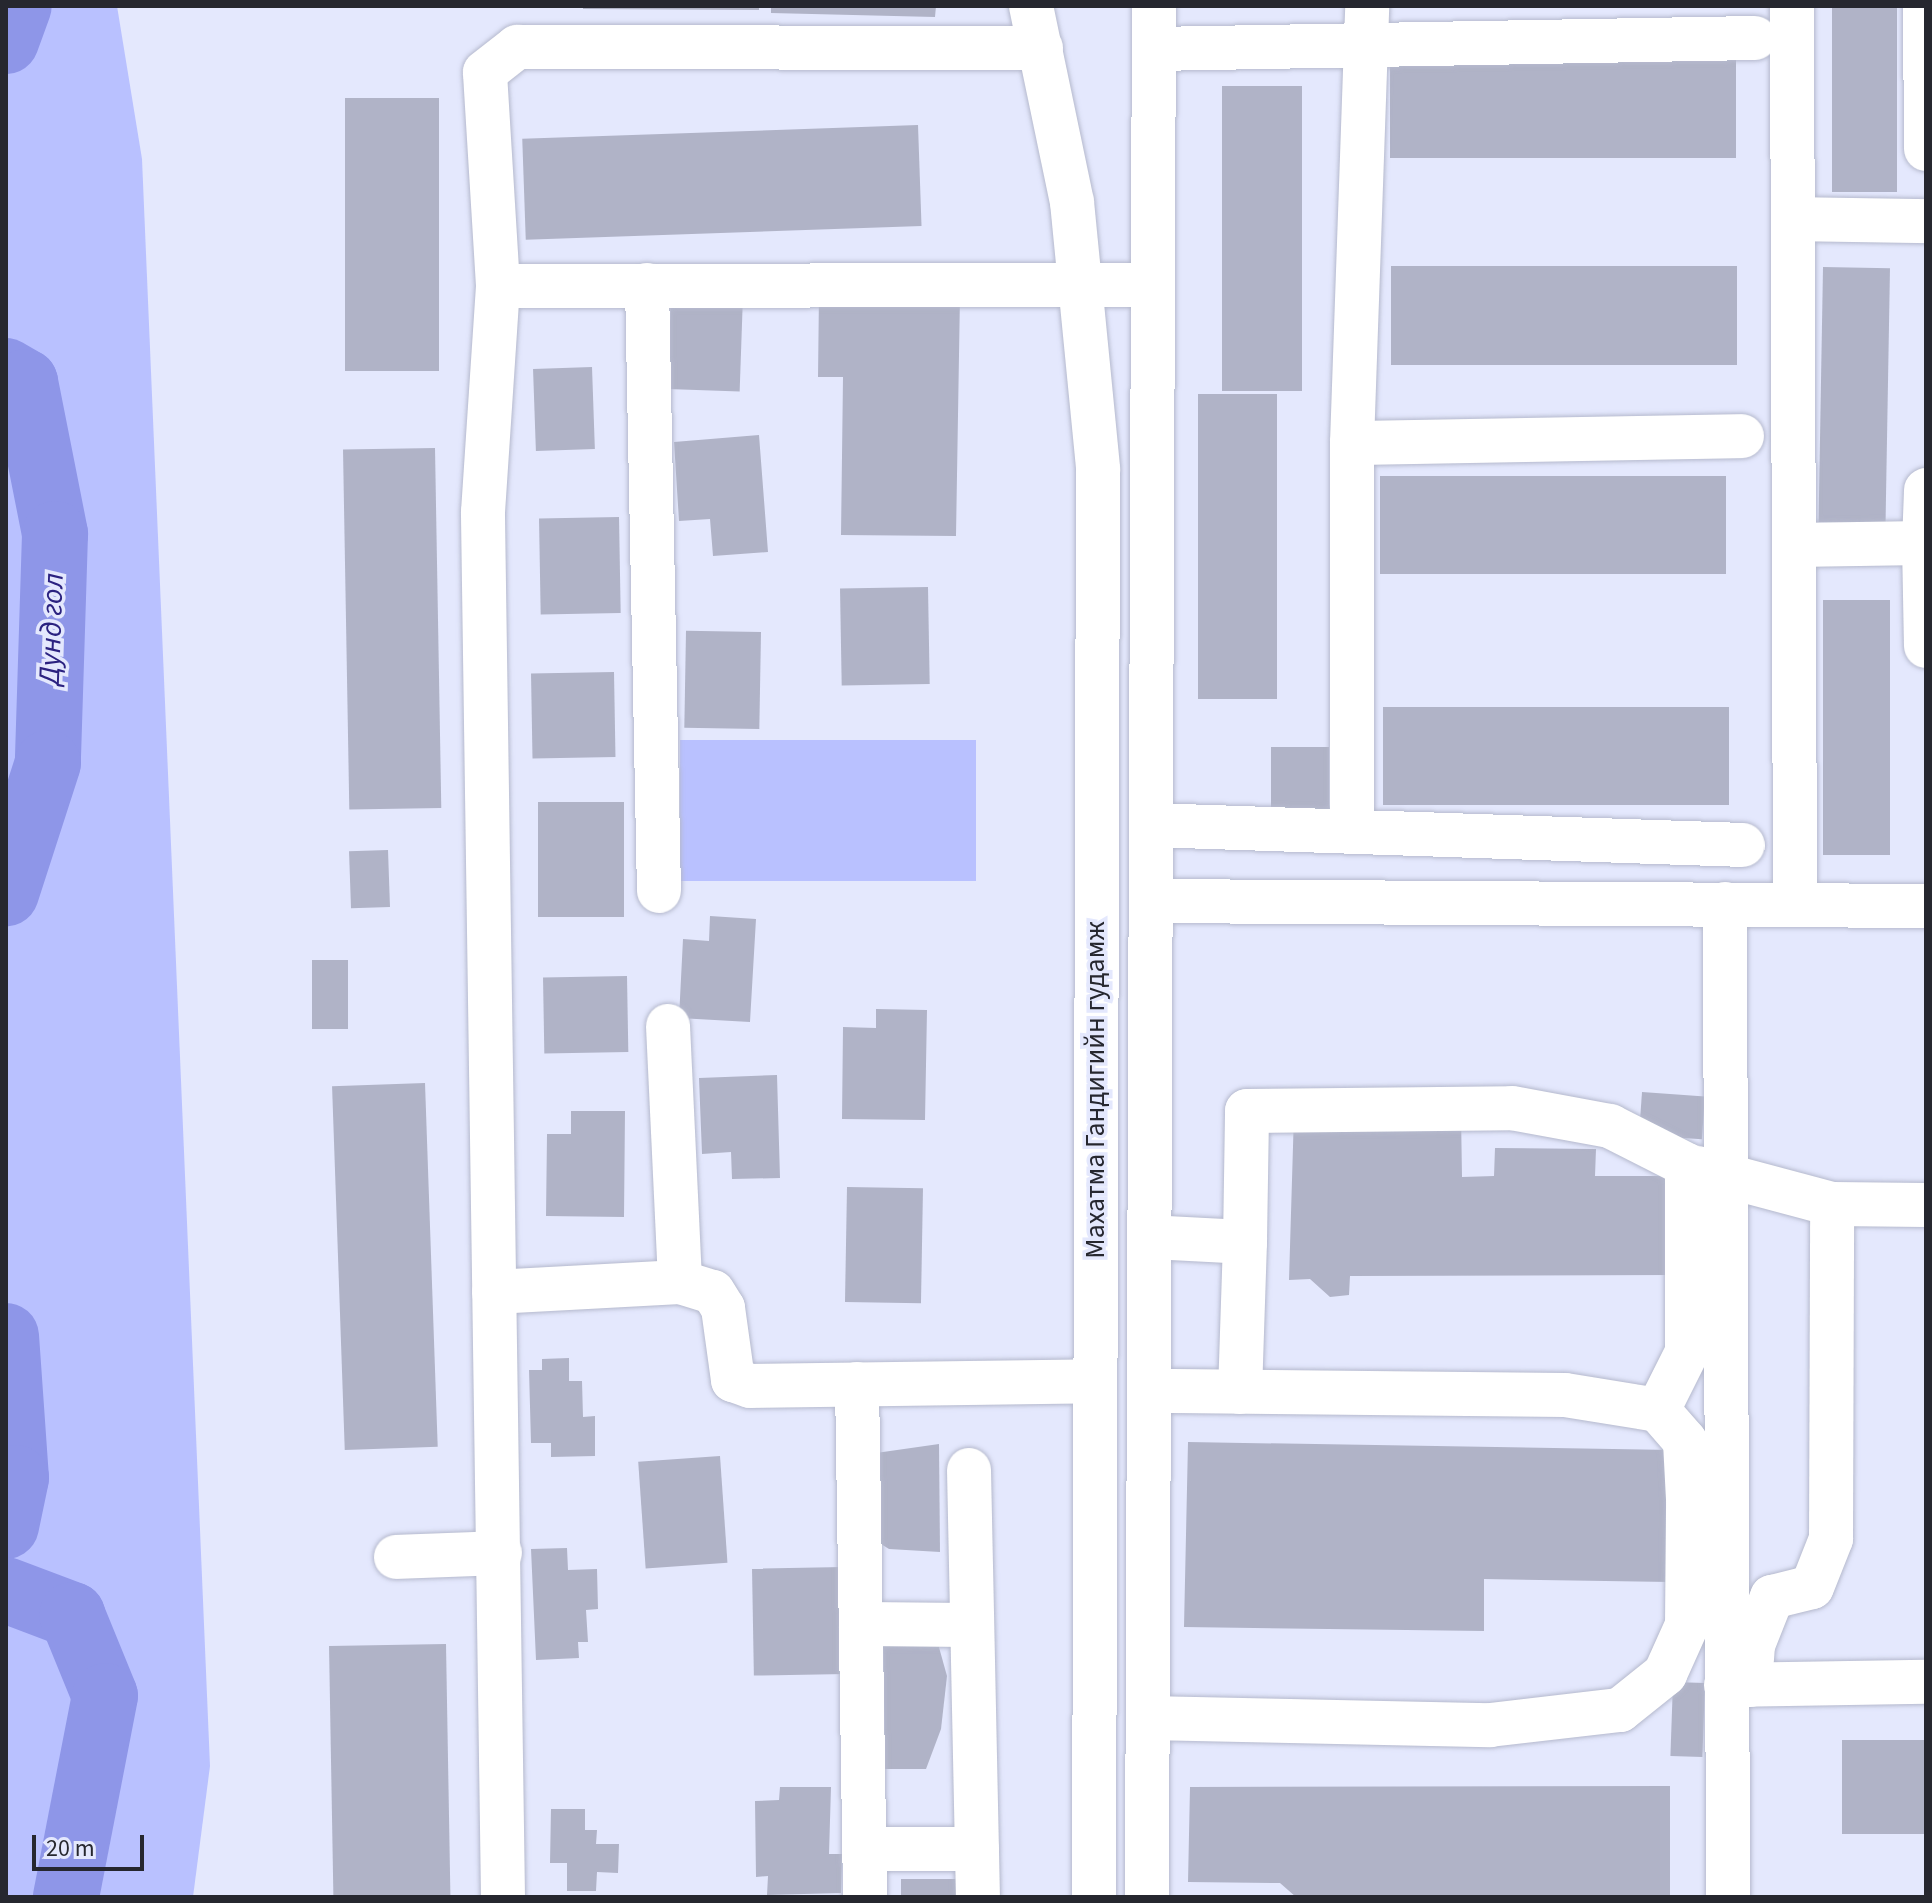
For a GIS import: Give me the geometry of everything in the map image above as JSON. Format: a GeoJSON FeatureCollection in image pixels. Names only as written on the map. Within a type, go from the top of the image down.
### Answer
{"type":"FeatureCollection","features":[{"type":"Feature","properties":{"kind":"street","name":"Махатма Гандигийн гудамж"},"geometry":{"type":"LineString","coordinates":[[1031,6],[1082,284],[1099,532],[1094,1897]]}},
{"type":"Feature","properties":{"kind":"street","name":"Махатма Гандигийн гудамж"},"geometry":{"type":"LineString","coordinates":[[1147,1897],[1154,6]]}},
{"type":"Feature","properties":{"kind":"street"},"geometry":{"type":"LineString","coordinates":[[1352,828],[1352,443],[1367,6]]}},
{"type":"Feature","properties":{"kind":"street"},"geometry":{"type":"LineString","coordinates":[[1792,6],[1795,904]]}},
{"type":"Feature","properties":{"kind":"street"},"geometry":{"type":"LineString","coordinates":[[1925,6],[1926,128]]}},
{"type":"Feature","properties":{"kind":"street"},"geometry":{"type":"LineString","coordinates":[[1154,49],[1367,49],[1755,38]]}},
{"type":"Feature","properties":{"kind":"street"},"geometry":{"type":"LineString","coordinates":[[503,1897],[483,512],[498,286],[485,72],[517,47],[1041,48]]}},
{"type":"Feature","properties":{"kind":"street"},"geometry":{"type":"LineString","coordinates":[[1795,219],[1926,221]]}},
{"type":"Feature","properties":{"kind":"street"},"geometry":{"type":"LineString","coordinates":[[647,285],[659,891]]}},
{"type":"Feature","properties":{"kind":"street"},"geometry":{"type":"LineString","coordinates":[[498,286],[1151,285]]}},
{"type":"Feature","properties":{"kind":"street"},"geometry":{"type":"LineString","coordinates":[[1352,443],[1742,436]]}},
{"type":"Feature","properties":{"kind":"street"},"geometry":{"type":"LineString","coordinates":[[1926,490],[1926,646]]}},
{"type":"Feature","properties":{"kind":"street"},"geometry":{"type":"LineString","coordinates":[[1794,545],[1924,543]]}},
{"type":"Feature","properties":{"kind":"street"},"geometry":{"type":"LineString","coordinates":[[1151,825],[1352,828],[1743,845]]}},
{"type":"Feature","properties":{"kind":"street"},"geometry":{"type":"LineString","coordinates":[[1151,901],[1926,906]]}},
{"type":"Feature","properties":{"kind":"street"},"geometry":{"type":"LineString","coordinates":[[1658,1410],[1687,1352],[1705,1170],[1725,904]]}},
{"type":"Feature","properties":{"kind":"street"},"geometry":{"type":"LineString","coordinates":[[668,1026],[680,1282]]}},
{"type":"Feature","properties":{"kind":"street"},"geometry":{"type":"LineString","coordinates":[[1240,1392],[1247,1111],[1512,1108],[1610,1126],[1705,1170],[1832,1204],[1926,1205]]}},
{"type":"Feature","properties":{"kind":"street"},"geometry":{"type":"LineString","coordinates":[[1705,1170],[1738,1685],[1728,1897]]}},
{"type":"Feature","properties":{"kind":"street"},"geometry":{"type":"LineString","coordinates":[[1738,1685],[1772,1597],[1812,1587],[1831,1539],[1832,1204]]}},
{"type":"Feature","properties":{"kind":"street"},"geometry":{"type":"LineString","coordinates":[[1150,1237],[1245,1242]]}},
{"type":"Feature","properties":{"kind":"street"},"geometry":{"type":"LineString","coordinates":[[494,1292],[680,1282],[713,1292],[723,1308],[733,1380],[750,1386],[1094,1381]]}},
{"type":"Feature","properties":{"kind":"street"},"geometry":{"type":"LineString","coordinates":[[857,1384],[865,1895]]}},
{"type":"Feature","properties":{"kind":"street"},"geometry":{"type":"LineString","coordinates":[[1148,1718],[1490,1725],[1620,1710],[1665,1674],[1687,1625],[1685,1441],[1658,1410],[1565,1395],[1149,1391]]}},
{"type":"Feature","properties":{"kind":"street"},"geometry":{"type":"LineString","coordinates":[[969,1470],[978,1897]]}},
{"type":"Feature","properties":{"kind":"street"},"geometry":{"type":"LineString","coordinates":[[1094,1508],[1149,1509]]}},
{"type":"Feature","properties":{"kind":"street"},"geometry":{"type":"LineString","coordinates":[[396,1557],[500,1553]]}},
{"type":"Feature","properties":{"kind":"street"},"geometry":{"type":"LineString","coordinates":[[861,1624],[972,1625]]}},
{"type":"Feature","properties":{"kind":"street"},"geometry":{"type":"LineString","coordinates":[[1738,1685],[1926,1682]]}},
{"type":"Feature","properties":{"kind":"street"},"geometry":{"type":"LineString","coordinates":[[865,1849],[977,1849]]}},
{"type":"Feature","properties":{"kind":"shaded area"},"geometry":{"type":"Polygon","coordinates":[[[6,6],[117,6],[142,159],[210,1766],[193,1897],[6,1897],[6,6]]]}},
{"type":"Feature","properties":{"kind":"shaded area"},"geometry":{"type":"Polygon","coordinates":[[[680,740],[976,740],[976,881],[680,881],[680,740]]]}},
{"type":"Feature","properties":{"kind":"building"},"geometry":{"type":"Polygon","coordinates":[[[583,6],[759,6],[759,10],[583,9],[583,6]]]}},
{"type":"Feature","properties":{"kind":"building"},"geometry":{"type":"Polygon","coordinates":[[[771,6],[936,6],[935,17],[771,13],[771,6]]]}},
{"type":"Feature","properties":{"kind":"building"},"geometry":{"type":"Polygon","coordinates":[[[1832,6],[1897,6],[1897,192],[1832,192],[1832,6]]]}},
{"type":"Feature","properties":{"kind":"building"},"geometry":{"type":"Polygon","coordinates":[[[1390,59],[1736,59],[1736,158],[1390,158],[1390,59]]]}},
{"type":"Feature","properties":{"kind":"building"},"geometry":{"type":"Polygon","coordinates":[[[1222,86],[1302,86],[1302,391],[1222,391],[1222,86]]]}},
{"type":"Feature","properties":{"kind":"building"},"geometry":{"type":"Polygon","coordinates":[[[345,98],[439,98],[439,371],[345,371],[345,98]]]}},
{"type":"Feature","properties":{"kind":"building"},"geometry":{"type":"Polygon","coordinates":[[[918,125],[922,226],[526,240],[522,139],[918,125]]]}},
{"type":"Feature","properties":{"kind":"building"},"geometry":{"type":"Polygon","coordinates":[[[1391,266],[1737,266],[1737,365],[1391,365],[1391,266]]]}},
{"type":"Feature","properties":{"kind":"building"},"geometry":{"type":"Polygon","coordinates":[[[1823,267],[1890,268],[1886,523],[1819,522],[1823,267]]]}},
{"type":"Feature","properties":{"kind":"building"},"geometry":{"type":"Polygon","coordinates":[[[819,293],[960,295],[956,536],[841,535],[843,377],[818,377],[819,293]]]}},
{"type":"Feature","properties":{"kind":"building"},"geometry":{"type":"Polygon","coordinates":[[[671,294],[743,297],[740,391],[668,389],[671,294]]]}},
{"type":"Feature","properties":{"kind":"building"},"geometry":{"type":"Polygon","coordinates":[[[592,367],[595,449],[536,451],[533,369],[592,367]]]}},
{"type":"Feature","properties":{"kind":"building"},"geometry":{"type":"Polygon","coordinates":[[[1198,394],[1277,394],[1277,699],[1198,699],[1198,394]]]}},
{"type":"Feature","properties":{"kind":"building"},"geometry":{"type":"Polygon","coordinates":[[[759,435],[768,552],[713,556],[710,519],[679,521],[674,442],[759,435]]]}},
{"type":"Feature","properties":{"kind":"building"},"geometry":{"type":"Polygon","coordinates":[[[435,448],[441,808],[349,810],[343,450],[435,448]]]}},
{"type":"Feature","properties":{"kind":"building"},"geometry":{"type":"Polygon","coordinates":[[[1380,476],[1726,476],[1726,574],[1380,574],[1380,476]]]}},
{"type":"Feature","properties":{"kind":"building"},"geometry":{"type":"Polygon","coordinates":[[[619,517],[621,613],[541,614],[539,518],[619,517]]]}},
{"type":"Feature","properties":{"kind":"building"},"geometry":{"type":"Polygon","coordinates":[[[928,587],[930,684],[842,686],[840,589],[928,587]]]}},
{"type":"Feature","properties":{"kind":"building"},"geometry":{"type":"Polygon","coordinates":[[[1823,600],[1890,600],[1890,855],[1823,855],[1823,600]]]}},
{"type":"Feature","properties":{"kind":"building"},"geometry":{"type":"Polygon","coordinates":[[[686,631],[761,632],[759,729],[684,728],[686,631]]]}},
{"type":"Feature","properties":{"kind":"building"},"geometry":{"type":"Polygon","coordinates":[[[614,672],[615,757],[532,758],[531,673],[614,672]]]}},
{"type":"Feature","properties":{"kind":"building"},"geometry":{"type":"Polygon","coordinates":[[[1383,707],[1729,707],[1729,805],[1383,805],[1383,707]]]}},
{"type":"Feature","properties":{"kind":"building"},"geometry":{"type":"Polygon","coordinates":[[[1271,747],[1329,747],[1329,822],[1271,822],[1271,747]]]}},
{"type":"Feature","properties":{"kind":"building"},"geometry":{"type":"Polygon","coordinates":[[[538,802],[624,802],[624,917],[538,917],[538,802]]]}},
{"type":"Feature","properties":{"kind":"building"},"geometry":{"type":"Polygon","coordinates":[[[388,850],[390,907],[351,908],[349,851],[388,850]]]}},
{"type":"Feature","properties":{"kind":"building"},"geometry":{"type":"Polygon","coordinates":[[[710,916],[756,919],[750,1022],[679,1018],[683,939],[709,941],[710,916]]]}},
{"type":"Feature","properties":{"kind":"building"},"geometry":{"type":"Polygon","coordinates":[[[312,960],[348,960],[348,1029],[312,1029],[312,960]]]}},
{"type":"Feature","properties":{"kind":"building"},"geometry":{"type":"Polygon","coordinates":[[[627,976],[628,1052],[544,1053],[543,977],[627,976]]]}},
{"type":"Feature","properties":{"kind":"building"},"geometry":{"type":"Polygon","coordinates":[[[876,1009],[927,1010],[925,1120],[842,1119],[843,1027],[876,1028],[876,1009]]]}},
{"type":"Feature","properties":{"kind":"building"},"geometry":{"type":"Polygon","coordinates":[[[777,1075],[780,1178],[732,1179],[731,1152],[702,1154],[699,1078],[777,1075]]]}},
{"type":"Feature","properties":{"kind":"building"},"geometry":{"type":"Polygon","coordinates":[[[425,1083],[438,1447],[345,1450],[332,1086],[425,1083]]]}},
{"type":"Feature","properties":{"kind":"building"},"geometry":{"type":"Polygon","coordinates":[[[1642,1092],[1705,1096],[1702,1139],[1639,1135],[1642,1092]]]}},
{"type":"Feature","properties":{"kind":"building"},"geometry":{"type":"Polygon","coordinates":[[[571,1111],[625,1111],[624,1217],[546,1216],[547,1134],[571,1134],[571,1111]]]}},
{"type":"Feature","properties":{"kind":"building"},"geometry":{"type":"Polygon","coordinates":[[[1294,1113],[1461,1114],[1462,1177],[1494,1176],[1495,1148],[1596,1149],[1595,1176],[1676,1176],[1671,1275],[1350,1276],[1349,1295],[1330,1297],[1310,1279],[1289,1280],[1294,1113]]]}},
{"type":"Feature","properties":{"kind":"building"},"geometry":{"type":"Polygon","coordinates":[[[847,1187],[923,1188],[921,1303],[845,1302],[847,1187]]]}},
{"type":"Feature","properties":{"kind":"building"},"geometry":{"type":"Polygon","coordinates":[[[569,1358],[569,1381],[582,1381],[583,1417],[595,1416],[595,1456],[551,1457],[551,1443],[531,1443],[529,1370],[542,1370],[542,1359],[569,1358]]]}},
{"type":"Feature","properties":{"kind":"building"},"geometry":{"type":"Polygon","coordinates":[[[1188,1442],[1672,1450],[1670,1582],[1484,1579],[1484,1631],[1184,1627],[1188,1442]]]}},
{"type":"Feature","properties":{"kind":"building"},"geometry":{"type":"Polygon","coordinates":[[[939,1444],[940,1552],[889,1549],[865,1534],[869,1454],[939,1444]]]}},
{"type":"Feature","properties":{"kind":"building"},"geometry":{"type":"Polygon","coordinates":[[[720,1456],[727,1563],[646,1568],[638,1462],[720,1456]]]}},
{"type":"Feature","properties":{"kind":"building"},"geometry":{"type":"Polygon","coordinates":[[[567,1548],[568,1570],[597,1569],[598,1609],[586,1610],[588,1642],[578,1642],[579,1658],[536,1660],[531,1549],[567,1548]]]}},
{"type":"Feature","properties":{"kind":"building"},"geometry":{"type":"Polygon","coordinates":[[[844,1567],[846,1674],[754,1676],[752,1569],[844,1567]]]}},
{"type":"Feature","properties":{"kind":"building"},"geometry":{"type":"Polygon","coordinates":[[[935,1633],[947,1676],[941,1729],[926,1769],[885,1769],[883,1634],[935,1633]]]}},
{"type":"Feature","properties":{"kind":"building"},"geometry":{"type":"Polygon","coordinates":[[[446,1644],[450,1897],[333,1897],[329,1646],[446,1644]]]}},
{"type":"Feature","properties":{"kind":"building"},"geometry":{"type":"Polygon","coordinates":[[[1673,1682],[1705,1683],[1702,1757],[1670,1756],[1673,1682]]]}},
{"type":"Feature","properties":{"kind":"building"},"geometry":{"type":"Polygon","coordinates":[[[1842,1740],[1926,1740],[1926,1834],[1842,1834],[1842,1740]]]}},
{"type":"Feature","properties":{"kind":"building"},"geometry":{"type":"Polygon","coordinates":[[[1670,1786],[1670,1897],[1296,1897],[1280,1883],[1188,1882],[1190,1787],[1670,1786]]]}},
{"type":"Feature","properties":{"kind":"building"},"geometry":{"type":"Polygon","coordinates":[[[780,1787],[831,1787],[829,1854],[842,1854],[841,1893],[767,1895],[768,1876],[756,1877],[755,1801],[779,1800],[780,1787]]]}},
{"type":"Feature","properties":{"kind":"building"},"geometry":{"type":"Polygon","coordinates":[[[551,1809],[585,1809],[585,1830],[597,1830],[596,1844],[619,1844],[618,1873],[597,1872],[596,1891],[567,1891],[567,1863],[550,1863],[551,1809]]]}},
{"type":"Feature","properties":{"kind":"building"},"geometry":{"type":"Polygon","coordinates":[[[901,1879],[969,1879],[969,1897],[901,1897],[901,1879]]]}},
{"type":"Feature","properties":{"kind":"waterway","name":"Дунд гол"},"geometry":{"type":"LineString","coordinates":[[6,41],[19,6]]}},
{"type":"Feature","properties":{"kind":"waterway","name":"Дунд гол"},"geometry":{"type":"LineString","coordinates":[[6,371],[25,382],[55,534],[48,763],[6,893]]}},
{"type":"Feature","properties":{"kind":"waterway","name":"Дунд гол"},"geometry":{"type":"LineString","coordinates":[[6,1336],[16,1478],[6,1526]]}},
{"type":"Feature","properties":{"kind":"waterway","name":"Дунд гол"},"geometry":{"type":"LineString","coordinates":[[6,1590],[72,1615],[105,1696],[66,1897]]}}]}
